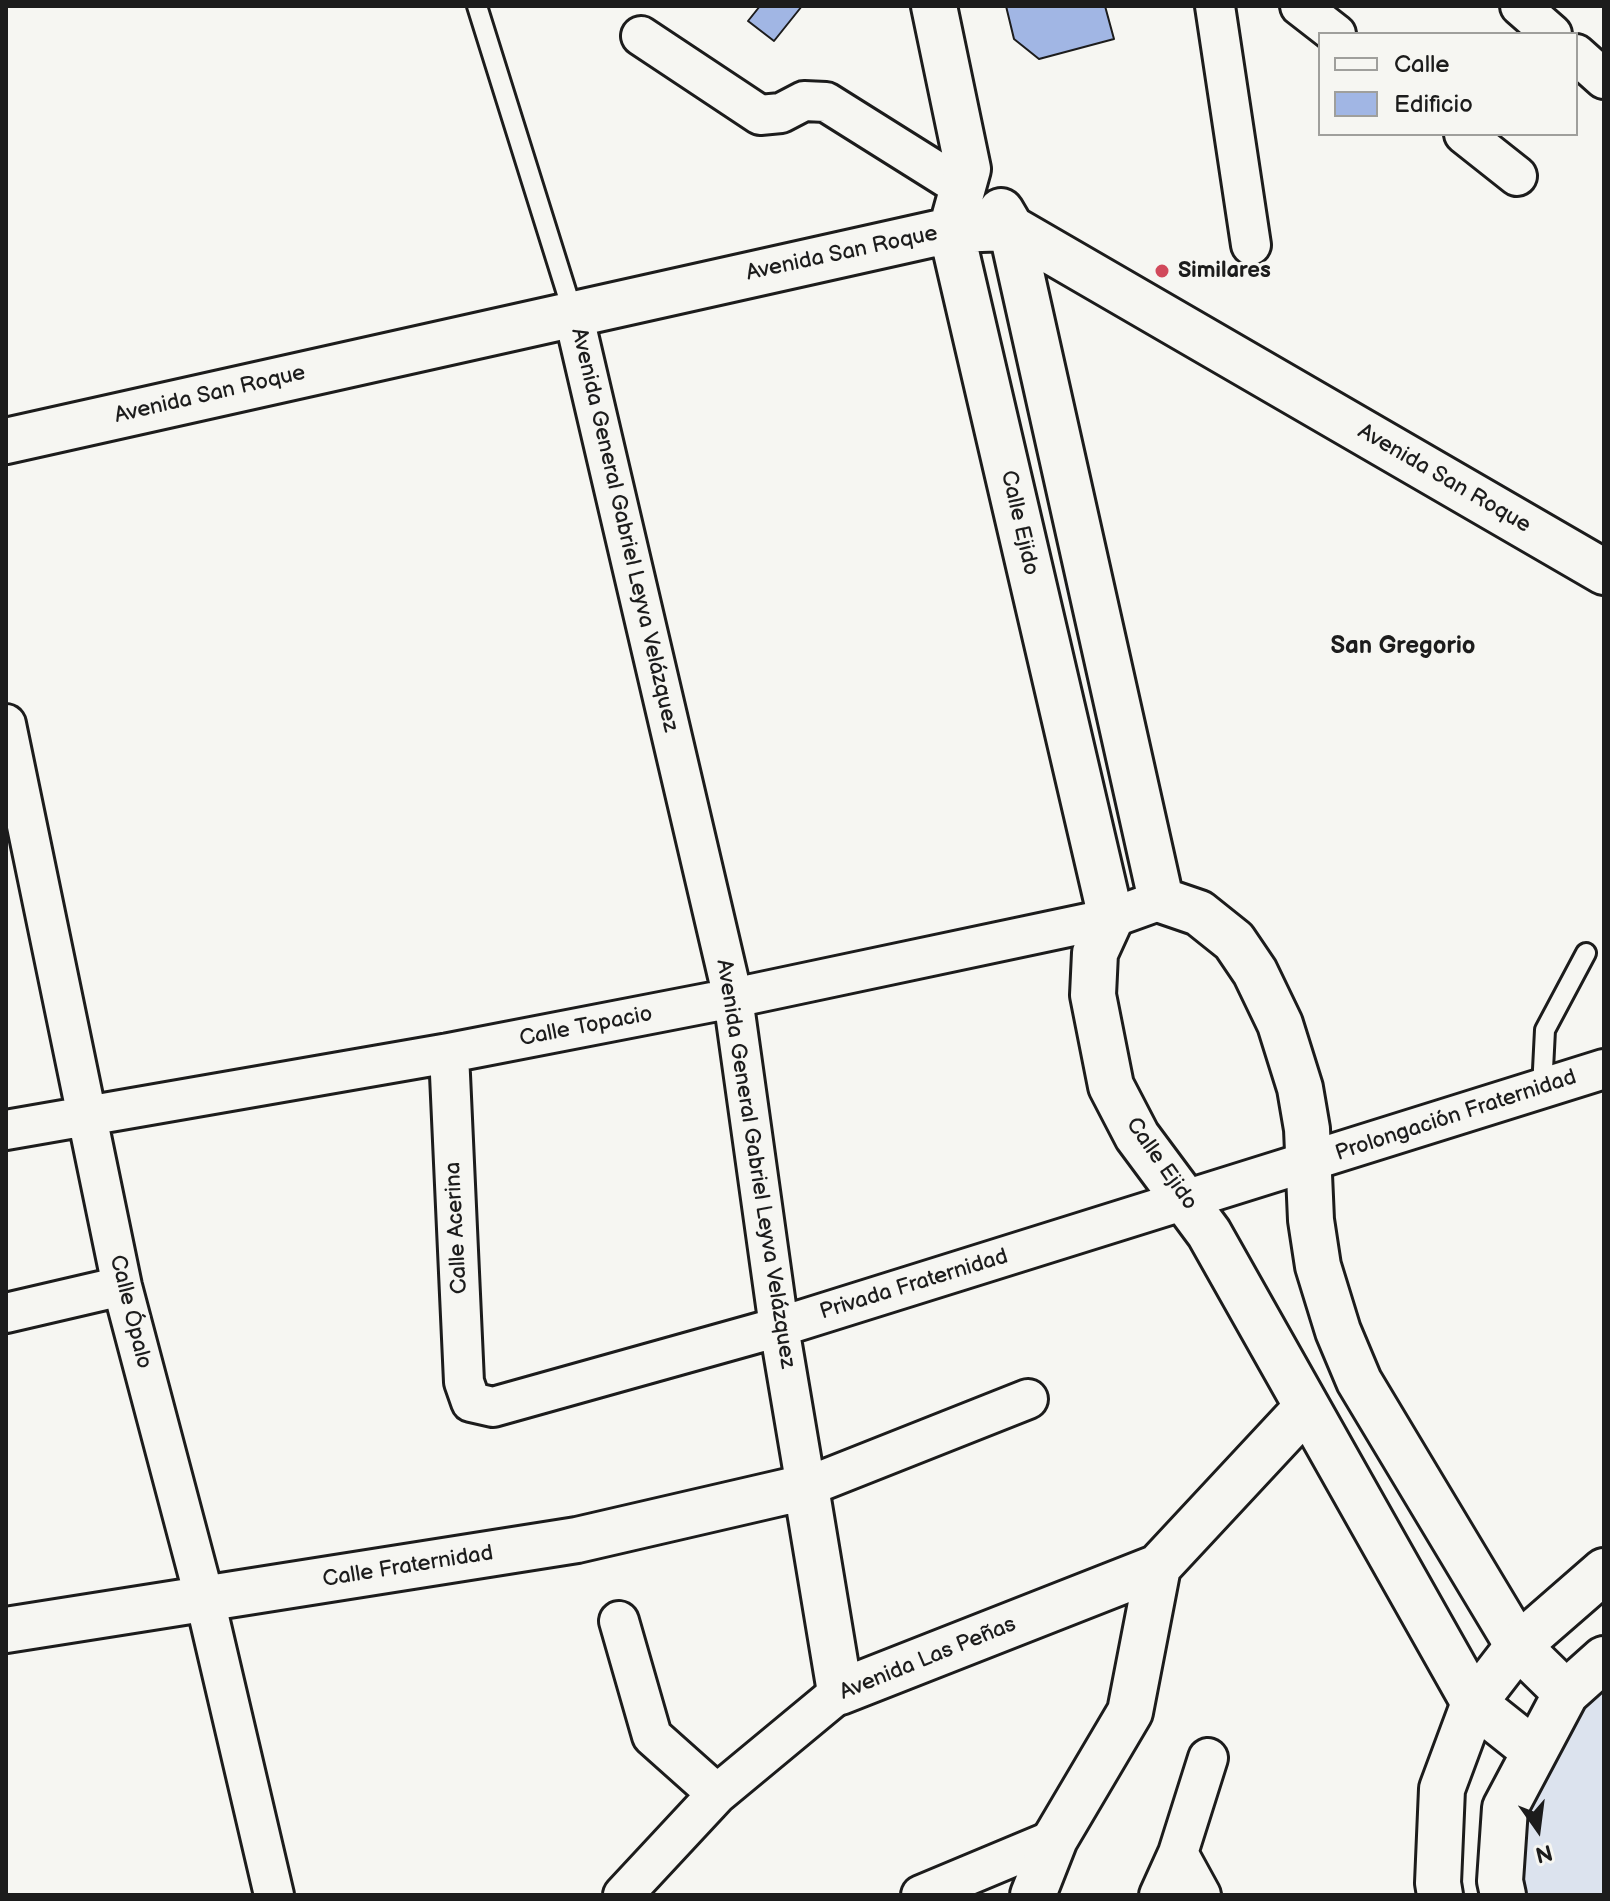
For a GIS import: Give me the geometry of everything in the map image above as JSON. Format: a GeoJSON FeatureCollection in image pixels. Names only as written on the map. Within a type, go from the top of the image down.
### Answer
{"type":"FeatureCollection","features":[{"type":"Feature","properties":{"kind":"street","name":"Calle Ejido"},"geometry":{"type":"LineString","coordinates":[[934,6],[966,179],[951,230],[1111,918],[1095,953],[1093,995],[1111,1086],[1137,1136],[1187,1200],[1474,1703],[1533,1750]]}},
{"type":"Feature","properties":{"kind":"street"},"geometry":{"type":"LineString","coordinates":[[1215,6],[1251,245]]}},
{"type":"Feature","properties":{"kind":"street"},"geometry":{"type":"LineString","coordinates":[[1300,6],[1333,32]]}},
{"type":"Feature","properties":{"kind":"street"},"geometry":{"type":"LineString","coordinates":[[1520,6],[1550,32]]}},
{"type":"Feature","properties":{"kind":"street"},"geometry":{"type":"LineString","coordinates":[[641,36],[760,115],[781,113],[804,101],[826,102],[966,179]]}},
{"type":"Feature","properties":{"kind":"street"},"geometry":{"type":"LineString","coordinates":[[1467,136],[1517,176]]}},
{"type":"Feature","properties":{"kind":"street","name":"Calle Ejido"},"geometry":{"type":"LineString","coordinates":[[966,179],[989,193],[1011,228],[1161,900]]}},
{"type":"Feature","properties":{"kind":"street","name":"Avenida San Roque"},"geometry":{"type":"LineString","coordinates":[[6,441],[951,230],[1011,228],[1604,572]]}},
{"type":"Feature","properties":{"kind":"street","name":"Avenida General Gabriel Leyva Velázquez"},"geometry":{"type":"LineString","coordinates":[[573,313],[733,998],[779,1327],[840,1692]]}},
{"type":"Feature","properties":{"kind":"street","name":"Calle Ópalo"},"geometry":{"type":"LineString","coordinates":[[6,724],[122,1286],[205,1600],[274,1895]]}},
{"type":"Feature","properties":{"kind":"street"},"geometry":{"type":"LineString","coordinates":[[1161,900],[1199,913],[1234,941],[1255,972],[1280,1024],[1300,1088],[1318,1266],[1338,1331],[1359,1381],[1518,1646],[1566,1693]]}},
{"type":"Feature","properties":{"kind":"street","name":"Calle Topacio"},"geometry":{"type":"LineString","coordinates":[[6,1130],[449,1053],[733,998],[1111,918],[1161,900]]}},
{"type":"Feature","properties":{"kind":"street","name":"Calle Acerina"},"geometry":{"type":"LineString","coordinates":[[449,1053],[464,1382],[471,1402]]}},
{"type":"Feature","properties":{"kind":"street","name":"Prolongación Fraternidad"},"geometry":{"type":"LineString","coordinates":[[1309,1163],[1604,1069]]}},
{"type":"Feature","properties":{"kind":"street","name":"Privada Fraternidad"},"geometry":{"type":"LineString","coordinates":[[471,1402],[493,1407],[779,1327],[1309,1163]]}},
{"type":"Feature","properties":{"kind":"street"},"geometry":{"type":"LineString","coordinates":[[6,1313],[122,1286]]}},
{"type":"Feature","properties":{"kind":"street"},"geometry":{"type":"LineString","coordinates":[[806,1487],[1028,1399]]}},
{"type":"Feature","properties":{"kind":"street"},"geometry":{"type":"LineString","coordinates":[[1033,1895],[1055,1839],[1130,1712],[1158,1567],[1307,1407]]}},
{"type":"Feature","properties":{"kind":"street","name":"Calle Fraternidad"},"geometry":{"type":"LineString","coordinates":[[6,1630],[577,1540],[806,1487]]}},
{"type":"Feature","properties":{"kind":"street","name":"Avenida Las Peñas"},"geometry":{"type":"LineString","coordinates":[[623,1895],[717,1794],[840,1692],[1158,1567]]}},
{"type":"Feature","properties":{"kind":"street"},"geometry":{"type":"LineString","coordinates":[[1440,1895],[1442,1789],[1474,1703],[1518,1646],[1604,1571]]}},
{"type":"Feature","properties":{"kind":"street"},"geometry":{"type":"LineString","coordinates":[[619,1621],[652,1736],[717,1794]]}},
{"type":"Feature","properties":{"kind":"street"},"geometry":{"type":"LineString","coordinates":[[1503,1895],[1500,1881],[1505,1808],[1533,1750],[1566,1693],[1604,1659]]}},
{"type":"Feature","properties":{"kind":"street"},"geometry":{"type":"LineString","coordinates":[[1159,1895],[1178,1853],[1208,1758]]}},
{"type":"Feature","properties":{"kind":"street"},"geometry":{"type":"LineString","coordinates":[[921,1895],[1055,1839]]}},
{"type":"Feature","properties":{"kind":"street"},"geometry":{"type":"LineString","coordinates":[[1178,1853],[1201,1895]]}},
{"type":"Feature","properties":{"kind":"lane"},"geometry":{"type":"LineString","coordinates":[[477,6],[573,313]]}},
{"type":"Feature","properties":{"kind":"lane"},"geometry":{"type":"LineString","coordinates":[[1542,1089],[1545,1030],[1586,953]]}},
{"type":"Feature","properties":{"kind":"shaded area"},"geometry":{"type":"Polygon","coordinates":[[[1604,1659],[1604,1895],[1503,1895],[1505,1808],[1604,1659]]]}},
{"type":"Feature","properties":{"kind":"building"},"geometry":{"type":"Polygon","coordinates":[[[760,6],[802,6],[774,41],[748,21],[760,6]]]}},
{"type":"Feature","properties":{"kind":"building"},"geometry":{"type":"Polygon","coordinates":[[[1006,6],[1105,6],[1114,39],[1039,59],[1014,39],[1006,6]]]}},
{"type":"Feature","properties":{"kind":"place","name":"Similares"},"geometry":{"type":"Point","coordinates":[1162,271]}},
{"type":"Feature","properties":{"kind":"district","name":"San Gregorio"},"geometry":{"type":"Point","coordinates":[1403,647]}}]}
